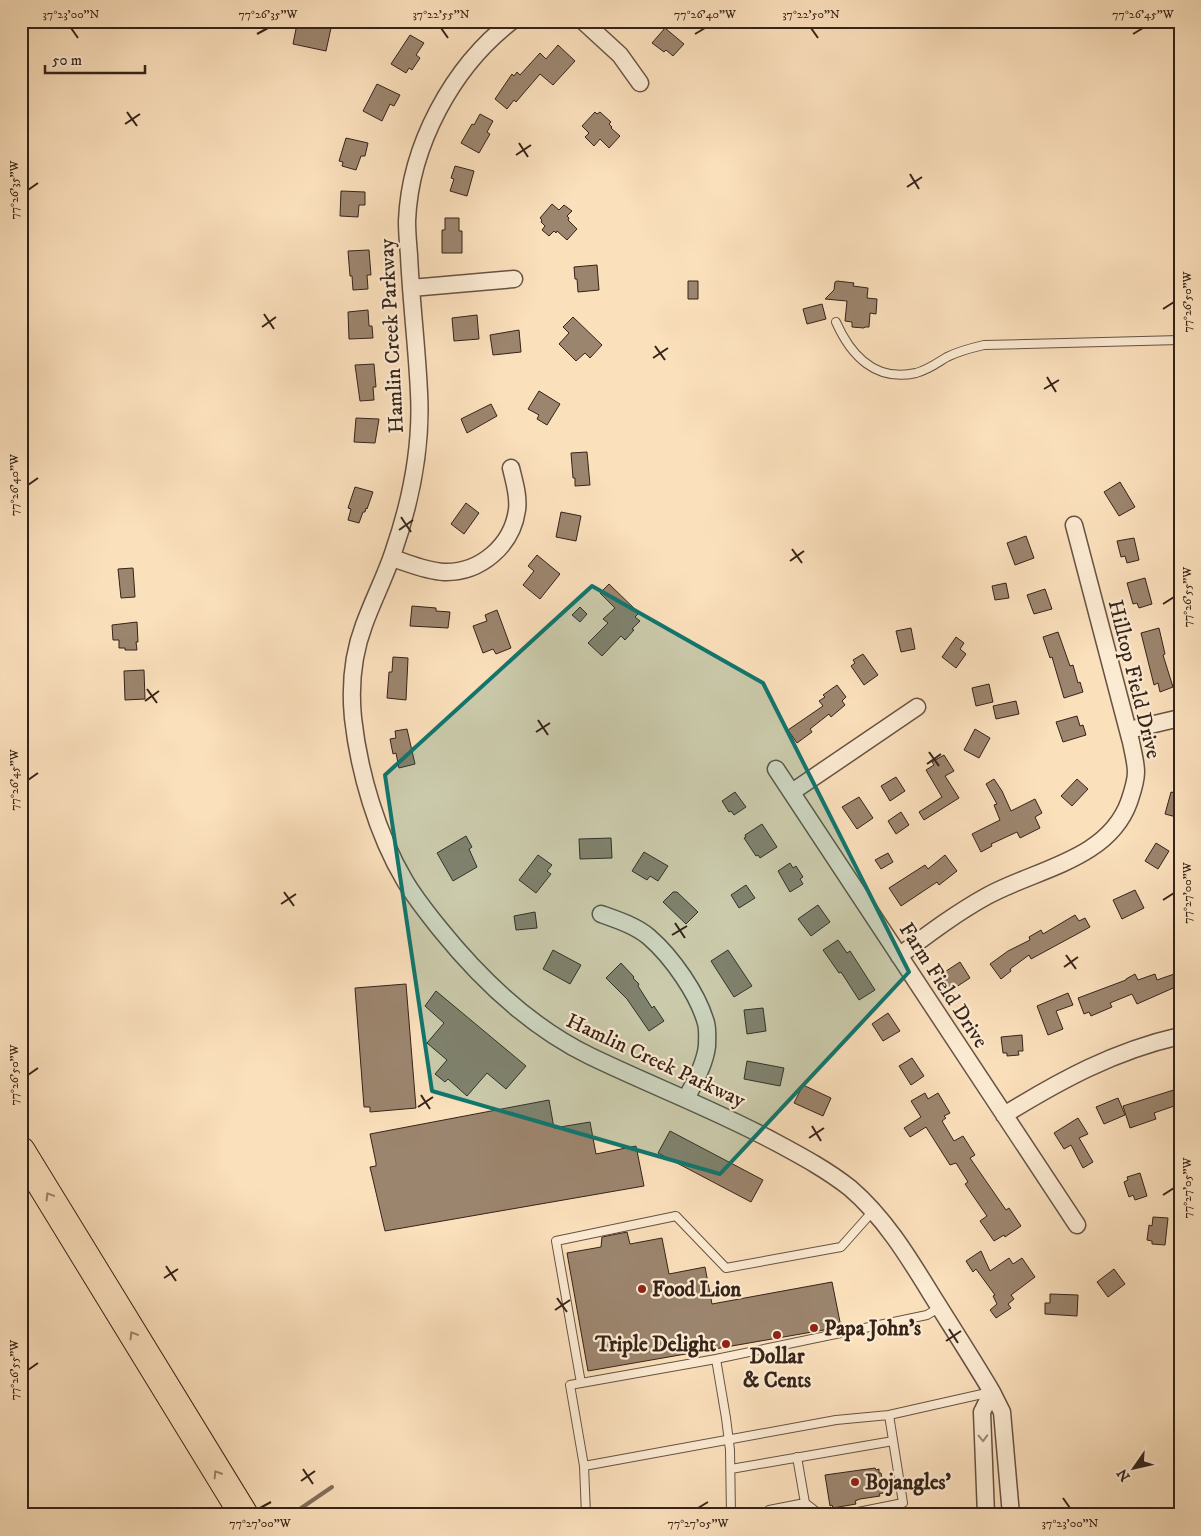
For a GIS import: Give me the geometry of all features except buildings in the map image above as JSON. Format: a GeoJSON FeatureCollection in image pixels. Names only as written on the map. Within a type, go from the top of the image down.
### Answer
{"type":"FeatureCollection","features":[{"type":"Feature","properties":{"kind":"highway"},"geometry":{"type":"LineString","coordinates":[[21,1151],[244,1515]]}},
{"type":"Feature","properties":{"kind":"street","name":"Hamlin Creek Parkway"},"geometry":{"type":"LineString","coordinates":[[512,21],[482,48],[459,76],[436,113],[422,148],[414,178],[407,220],[410,288],[420,394],[419,434],[408,508],[392,558],[362,628],[355,657],[352,694],[353,718],[368,792],[383,838],[405,881],[428,914],[482,978],[505,1000],[539,1026],[588,1056],[741,1124],[814,1163],[851,1190],[873,1211],[907,1255],[992,1392],[1002,1412],[1011,1515]]}},
{"type":"Feature","properties":{"kind":"street"},"geometry":{"type":"LineString","coordinates":[[582,21],[620,55],[640,83]]}},
{"type":"Feature","properties":{"kind":"street"},"geometry":{"type":"LineString","coordinates":[[410,288],[514,279]]}},
{"type":"Feature","properties":{"kind":"street"},"geometry":{"type":"LineString","coordinates":[[392,558],[421,568],[443,572],[467,570],[486,561],[501,546],[512,528],[517,509],[516,488],[511,468]]}},
{"type":"Feature","properties":{"kind":"street","name":"Hilltop Field Drive"},"geometry":{"type":"LineString","coordinates":[[899,956],[931,932],[987,896],[1082,854],[1113,831],[1127,809],[1136,773],[1129,730],[1074,525]]}},
{"type":"Feature","properties":{"kind":"street"},"geometry":{"type":"LineString","coordinates":[[792,792],[918,707]]}},
{"type":"Feature","properties":{"kind":"street"},"geometry":{"type":"LineString","coordinates":[[1129,730],[1180,718]]}},
{"type":"Feature","properties":{"kind":"street","name":"Farm Field Drive"},"geometry":{"type":"LineString","coordinates":[[776,769],[1076,1225]]}},
{"type":"Feature","properties":{"kind":"street"},"geometry":{"type":"LineString","coordinates":[[602,914],[626,923],[648,936],[666,955],[700,1006],[707,1025],[707,1048],[701,1067],[686,1099]]}},
{"type":"Feature","properties":{"kind":"street"},"geometry":{"type":"LineString","coordinates":[[1004,1115],[1058,1082],[1080,1071],[1118,1055],[1180,1036]]}},
{"type":"Feature","properties":{"kind":"street"},"geometry":{"type":"LineString","coordinates":[[986,1515],[982,1412],[992,1392]]}},
{"type":"Feature","properties":{"kind":"lane"},"geometry":{"type":"LineString","coordinates":[[836,322],[850,346],[875,371],[899,375],[917,373],[962,350],[984,345],[1180,340]]}},
{"type":"Feature","properties":{"kind":"lane"},"geometry":{"type":"LineString","coordinates":[[581,1383],[556,1241],[676,1216],[726,1268],[841,1247],[873,1211]]}},
{"type":"Feature","properties":{"kind":"lane"},"geometry":{"type":"LineString","coordinates":[[586,1515],[584,1466],[570,1385],[716,1359],[927,1316],[940,1307]]}},
{"type":"Feature","properties":{"kind":"lane"},"geometry":{"type":"LineString","coordinates":[[716,1359],[729,1440],[731,1515]]}},
{"type":"Feature","properties":{"kind":"lane"},"geometry":{"type":"LineString","coordinates":[[584,1466],[842,1419],[889,1415],[992,1392]]}},
{"type":"Feature","properties":{"kind":"lane"},"geometry":{"type":"LineString","coordinates":[[843,1515],[903,1503],[889,1415]]}},
{"type":"Feature","properties":{"kind":"lane"},"geometry":{"type":"LineString","coordinates":[[731,1469],[893,1441]]}},
{"type":"Feature","properties":{"kind":"lane"},"geometry":{"type":"LineString","coordinates":[[797,1457],[805,1503],[818,1513],[824,1515]]}},
{"type":"Feature","properties":{"kind":"lane"},"geometry":{"type":"LineString","coordinates":[[769,1510],[805,1503]]}},
{"type":"Feature","properties":{"kind":"highlighted area"},"geometry":{"type":"Polygon","coordinates":[[[592,586],[763,683],[909,972],[720,1174],[432,1091],[385,775],[592,586]]]}},
{"type":"Feature","properties":{"kind":"waterway"},"geometry":{"type":"LineString","coordinates":[[291,1515],[332,1487]]}},
{"type":"Feature","properties":{"kind":"place","name":"Food Lion"},"geometry":{"type":"Point","coordinates":[642,1289]}},
{"type":"Feature","properties":{"kind":"place","name":"Papa John's"},"geometry":{"type":"Point","coordinates":[814,1328]}},
{"type":"Feature","properties":{"kind":"place","name":"Dollar & Cents"},"geometry":{"type":"Point","coordinates":[777,1335]}},
{"type":"Feature","properties":{"kind":"place","name":"Triple Delight"},"geometry":{"type":"Point","coordinates":[726,1344]}},
{"type":"Feature","properties":{"kind":"place","name":"Bojangles'"},"geometry":{"type":"Point","coordinates":[855,1482]}}]}
